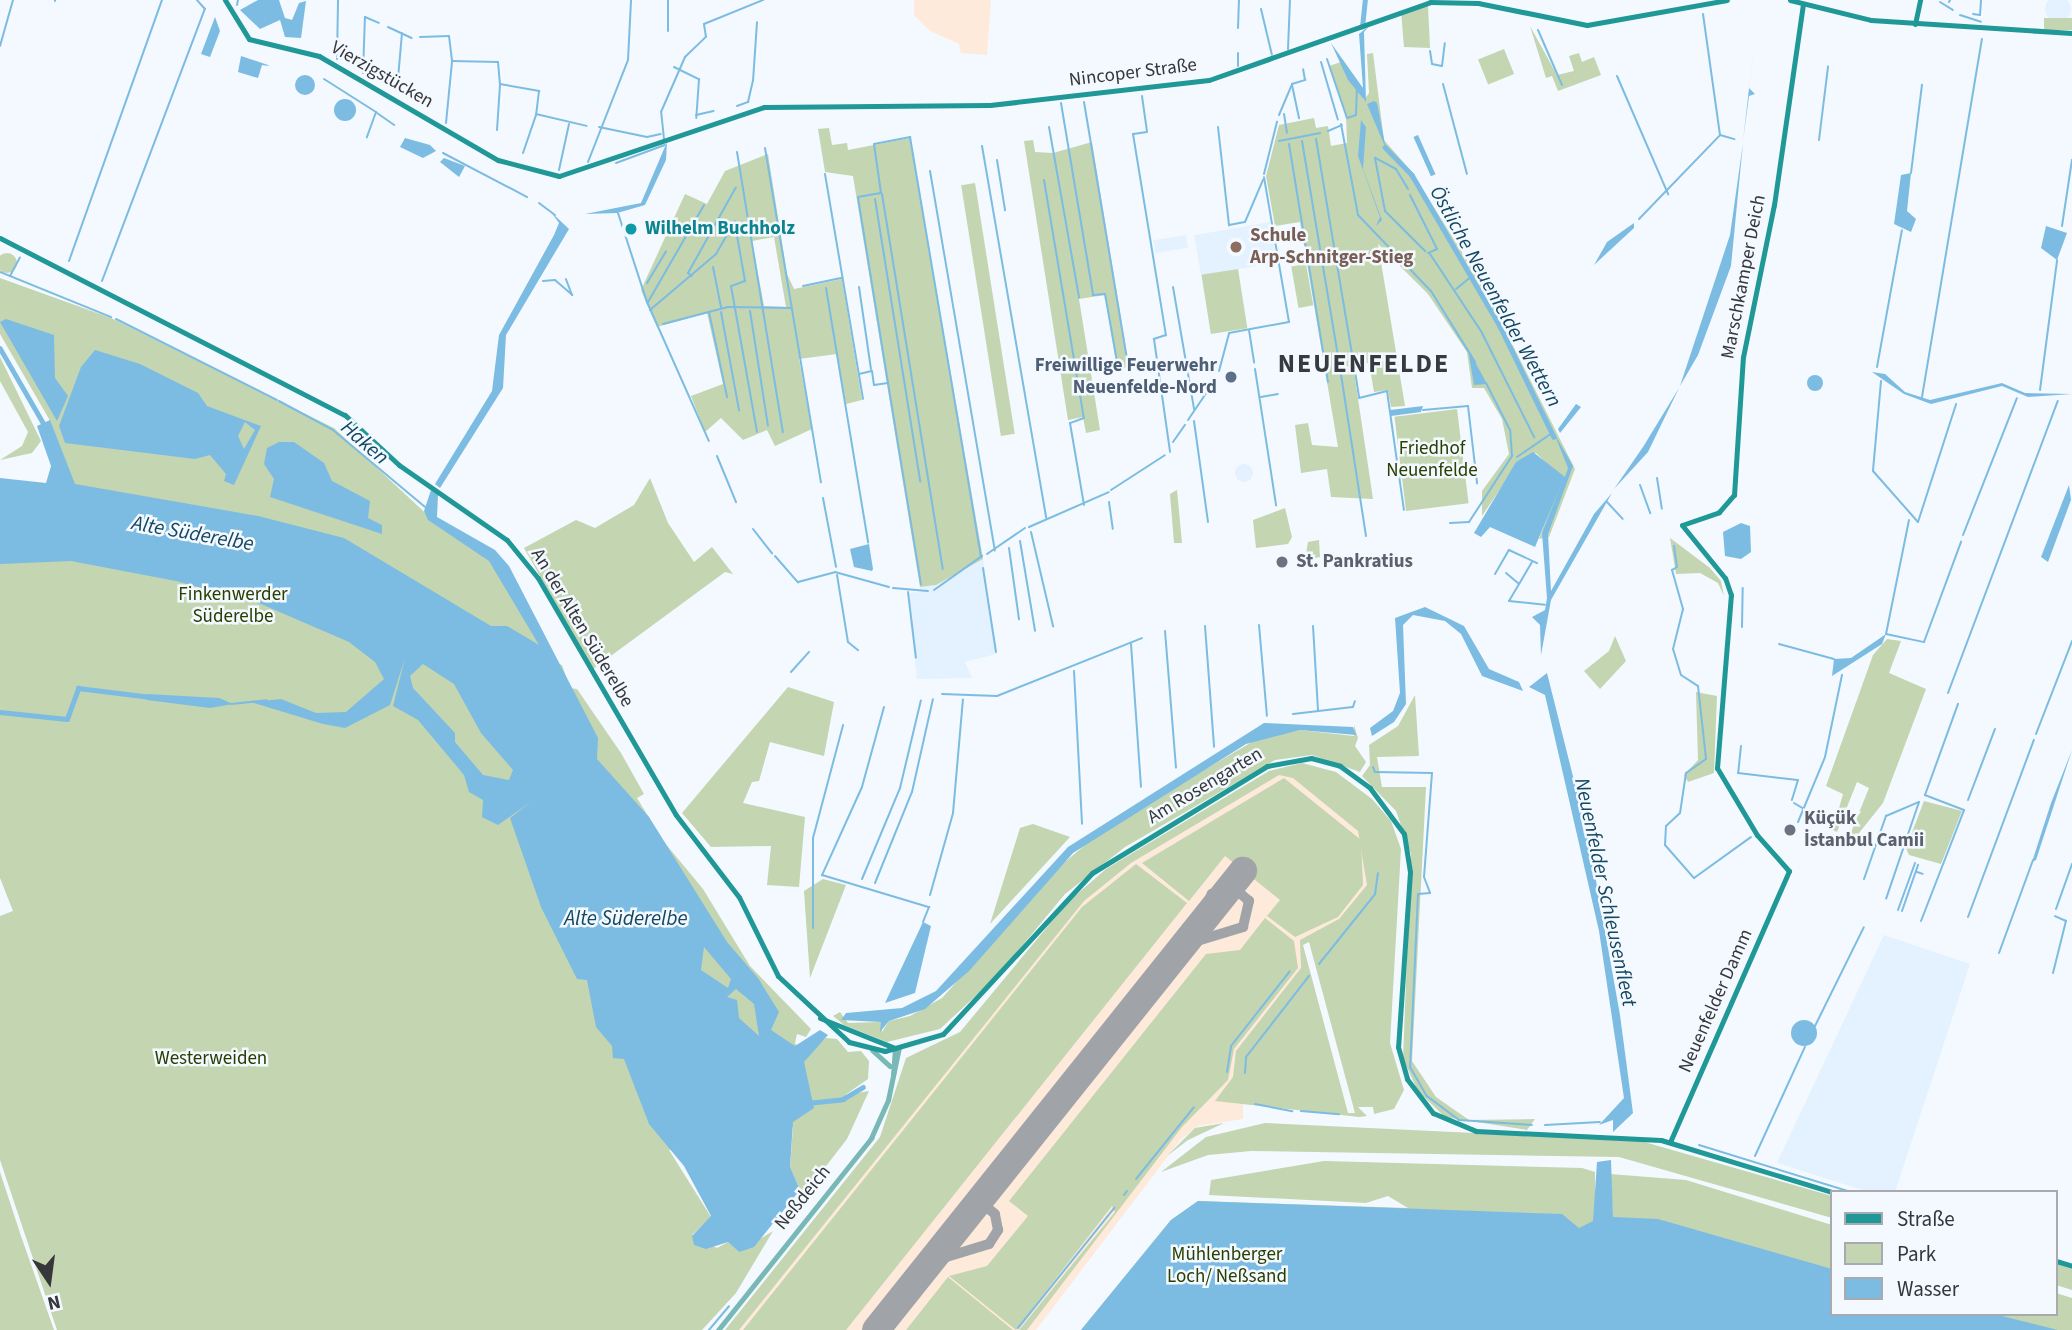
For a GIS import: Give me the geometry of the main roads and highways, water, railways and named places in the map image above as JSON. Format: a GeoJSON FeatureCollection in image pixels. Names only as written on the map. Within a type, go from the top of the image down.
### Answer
{"type":"FeatureCollection","features":[{"type":"Feature","properties":{"kind":"main road","name":"Vierzigstücken"},"geometry":{"type":"LineString","coordinates":[[225,0],[249,39],[319,56],[486,154],[535,174]]}},
{"type":"Feature","properties":{"kind":"main road","name":"Nincoper Straße"},"geometry":{"type":"LineString","coordinates":[[535,174],[571,174],[736,112],[785,104],[987,105],[1209,80],[1260,67],[1406,6],[1457,1],[1587,25],[1727,0]]}},
{"type":"Feature","properties":{"kind":"main road"},"geometry":{"type":"LineString","coordinates":[[1790,0],[1844,17],[2072,33]]}},
{"type":"Feature","properties":{"kind":"main road"},"geometry":{"type":"LineString","coordinates":[[1915,24],[1920,0]]}},
{"type":"Feature","properties":{"kind":"main road","name":"Marschkamper Deich"},"geometry":{"type":"LineString","coordinates":[[1789,871],[1757,835],[1717,768],[1731,595],[1725,578],[1682,525],[1719,512],[1734,495],[1743,358],[1774,205],[1803,4]]}},
{"type":"Feature","properties":{"kind":"main road","name":"An der Alten Süderelbe"},"geometry":{"type":"LineString","coordinates":[[0,238],[345,415],[429,485],[517,550],[526,560],[588,670],[693,838],[739,897],[778,976],[834,1034],[872,1050],[897,1048]]}},
{"type":"Feature","properties":{"kind":"main road","name":"Am Rosengarten"},"geometry":{"type":"LineString","coordinates":[[897,1048],[937,1037],[961,1021],[1065,897],[1107,861],[1267,766],[1311,758],[1355,776],[1384,801],[1402,828],[1410,872],[1398,1027],[1401,1064],[1433,1113],[1485,1131],[1670,1142],[1830,1191]]}},
{"type":"Feature","properties":{"kind":"main road","name":"Neuenfelder Damm"},"geometry":{"type":"LineString","coordinates":[[1670,1142],[1789,871]]}},
{"type":"Feature","properties":{"kind":"main road","name":"An der Alten Süderelbe"},"geometry":{"type":"LineString","coordinates":[[816,1016],[850,1035],[897,1048]]}},
{"type":"Feature","properties":{"kind":"water"},"geometry":{"type":"Polygon","coordinates":[[[258,0],[279,0],[285,18],[292,20],[299,3],[306,1],[301,38],[285,37],[280,20],[260,29],[240,10],[258,0]]]}},
{"type":"Feature","properties":{"kind":"water"},"geometry":{"type":"Polygon","coordinates":[[[215,17],[220,31],[210,57],[201,54],[215,17]]]}},
{"type":"Feature","properties":{"kind":"water"},"geometry":{"type":"Polygon","coordinates":[[[1370,25],[1364,32],[1366,102],[1348,80],[1331,43],[1363,88],[1359,34],[1370,25]]]}},
{"type":"Feature","properties":{"kind":"water"},"geometry":{"type":"Polygon","coordinates":[[[241,56],[269,66],[262,65],[258,78],[238,72],[241,56]]]}},
{"type":"Feature","properties":{"kind":"water"},"geometry":{"type":"Polygon","coordinates":[[[305,75],[312,78],[315,85],[312,92],[305,95],[298,92],[295,85],[298,78],[305,75]]]}},
{"type":"Feature","properties":{"kind":"water"},"geometry":{"type":"Polygon","coordinates":[[[1749,88],[1755,94],[1749,96],[1743,141],[1749,88]]]}},
{"type":"Feature","properties":{"kind":"water"},"geometry":{"type":"Polygon","coordinates":[[[345,99],[353,102],[356,110],[353,118],[345,121],[337,118],[334,110],[337,102],[345,99]]]}},
{"type":"Feature","properties":{"kind":"water"},"geometry":{"type":"Polygon","coordinates":[[[1374,101],[1377,103],[1386,149],[1367,104],[1374,101]]]}},
{"type":"Feature","properties":{"kind":"water"},"geometry":{"type":"Polygon","coordinates":[[[1361,120],[1366,127],[1363,169],[1382,220],[1376,226],[1380,217],[1358,156],[1361,120]]]}},
{"type":"Feature","properties":{"kind":"water"},"geometry":{"type":"Polygon","coordinates":[[[1418,135],[1435,174],[1431,176],[1413,137],[1418,135]]]}},
{"type":"Feature","properties":{"kind":"water"},"geometry":{"type":"Polygon","coordinates":[[[405,138],[430,145],[436,151],[423,158],[400,147],[405,138]]]}},
{"type":"Feature","properties":{"kind":"water"},"geometry":{"type":"Polygon","coordinates":[[[667,142],[666,160],[645,205],[617,213],[585,214],[641,203],[667,142]]]}},
{"type":"Feature","properties":{"kind":"water"},"geometry":{"type":"Polygon","coordinates":[[[1743,143],[1731,266],[1698,355],[1680,386],[1730,235],[1743,143]]]}},
{"type":"Feature","properties":{"kind":"water"},"geometry":{"type":"Polygon","coordinates":[[[444,158],[465,166],[459,177],[440,162],[444,158]]]}},
{"type":"Feature","properties":{"kind":"water"},"geometry":{"type":"Polygon","coordinates":[[[1911,173],[1907,211],[1916,219],[1911,232],[1894,224],[1901,175],[1911,173]]]}},
{"type":"Feature","properties":{"kind":"water"},"geometry":{"type":"Polygon","coordinates":[[[551,212],[569,229],[506,335],[503,388],[440,488],[435,484],[492,391],[499,335],[559,223],[551,212]]]}},
{"type":"Feature","properties":{"kind":"water"},"geometry":{"type":"Polygon","coordinates":[[[1634,223],[1634,228],[1594,265],[1607,242],[1634,223]]]}},
{"type":"Feature","properties":{"kind":"water"},"geometry":{"type":"Polygon","coordinates":[[[2046,226],[2067,233],[2057,260],[2041,248],[2046,226]]]}},
{"type":"Feature","properties":{"kind":"water"},"geometry":{"type":"Polygon","coordinates":[[[6,319],[54,335],[55,378],[68,396],[57,421],[0,322],[6,319]]]}},
{"type":"Feature","properties":{"kind":"water"},"geometry":{"type":"Polygon","coordinates":[[[1468,349],[1487,384],[1474,385],[1468,349]]]}},
{"type":"Feature","properties":{"kind":"water"},"geometry":{"type":"Polygon","coordinates":[[[95,350],[140,364],[198,393],[207,406],[261,426],[234,485],[224,481],[226,474],[210,455],[195,459],[65,443],[59,426],[81,367],[95,350]],[[245,422],[238,436],[244,449],[255,430],[245,422]]]}},
{"type":"Feature","properties":{"kind":"water"},"geometry":{"type":"Polygon","coordinates":[[[1872,372],[1885,374],[1905,392],[1930,400],[2002,383],[2025,393],[2072,394],[2028,397],[2002,386],[1931,404],[1904,394],[1872,372]]]}},
{"type":"Feature","properties":{"kind":"water"},"geometry":{"type":"Polygon","coordinates":[[[1815,375],[1823,383],[1815,391],[1807,383],[1815,375]]]}},
{"type":"Feature","properties":{"kind":"water"},"geometry":{"type":"Polygon","coordinates":[[[1679,388],[1648,452],[1614,489],[1643,447],[1679,388]]]}},
{"type":"Feature","properties":{"kind":"water"},"geometry":{"type":"Polygon","coordinates":[[[1576,404],[1581,407],[1560,433],[1558,429],[1576,404]]]}},
{"type":"Feature","properties":{"kind":"water"},"geometry":{"type":"Polygon","coordinates":[[[1423,406],[1421,412],[1391,416],[1390,410],[1423,406]]]}},
{"type":"Feature","properties":{"kind":"water","name":"Alte Süderelbe"},"geometry":{"type":"Polygon","coordinates":[[[50,420],[75,484],[258,516],[344,538],[491,626],[507,626],[539,645],[489,561],[428,520],[424,511],[431,490],[438,495],[437,517],[495,550],[509,566],[598,738],[597,759],[649,817],[727,942],[758,978],[779,1012],[771,1030],[795,1046],[820,1030],[828,1035],[804,1062],[814,1108],[793,1122],[790,1167],[800,1190],[754,1247],[739,1252],[728,1242],[706,1249],[694,1245],[692,1236],[711,1216],[684,1166],[649,1124],[624,1059],[613,1058],[612,1046],[596,1027],[587,980],[577,979],[541,907],[510,818],[532,801],[498,825],[482,817],[483,800],[469,792],[464,775],[418,720],[393,706],[405,658],[390,705],[345,728],[323,724],[251,702],[281,699],[316,713],[346,712],[384,679],[375,662],[349,642],[261,604],[176,581],[71,561],[0,564],[0,478],[46,483],[51,466],[37,426],[50,420]],[[423,664],[410,676],[413,688],[455,733],[455,742],[483,775],[509,780],[513,770],[481,733],[454,684],[423,664]],[[704,947],[701,970],[728,988],[731,979],[704,947]],[[736,989],[727,997],[737,1000],[739,1018],[759,1036],[754,1004],[736,989]]]}},
{"type":"Feature","properties":{"kind":"water"},"geometry":{"type":"Polygon","coordinates":[[[1554,433],[1573,466],[1548,534],[1551,591],[1594,514],[1612,493],[1551,600],[1541,655],[1540,625],[1532,617],[1545,610],[1547,598],[1542,533],[1562,483],[1535,547],[1490,527],[1481,537],[1474,533],[1516,462],[1533,452],[1565,477],[1568,468],[1554,433]]]}},
{"type":"Feature","properties":{"kind":"water"},"geometry":{"type":"Polygon","coordinates":[[[279,442],[294,442],[324,463],[332,481],[370,501],[368,518],[382,525],[382,534],[270,497],[274,479],[264,464],[267,448],[279,442]]]}},
{"type":"Feature","properties":{"kind":"water"},"geometry":{"type":"Polygon","coordinates":[[[2069,485],[2071,500],[2048,562],[2041,557],[2069,485]]]}},
{"type":"Feature","properties":{"kind":"water"},"geometry":{"type":"Polygon","coordinates":[[[1741,523],[1750,526],[1751,552],[1741,559],[1725,556],[1723,532],[1741,523]]]}},
{"type":"Feature","properties":{"kind":"water"},"geometry":{"type":"Polygon","coordinates":[[[869,544],[872,571],[854,567],[850,549],[869,544]]]}},
{"type":"Feature","properties":{"kind":"water"},"geometry":{"type":"Polygon","coordinates":[[[1425,607],[1464,626],[1489,669],[1519,682],[1523,691],[1482,676],[1461,634],[1445,621],[1413,615],[1403,625],[1406,704],[1394,722],[1372,736],[1370,728],[1393,711],[1400,693],[1395,618],[1425,607]]]}},
{"type":"Feature","properties":{"kind":"water"},"geometry":{"type":"Polygon","coordinates":[[[1886,634],[1882,644],[1832,676],[1834,659],[1851,658],[1886,634]]]}},
{"type":"Feature","properties":{"kind":"water"},"geometry":{"type":"Polygon","coordinates":[[[1547,673],[1588,836],[1620,1015],[1633,1113],[1613,1132],[1613,1120],[1599,1125],[1624,1098],[1599,931],[1545,695],[1529,687],[1547,673]]]}},
{"type":"Feature","properties":{"kind":"water"},"geometry":{"type":"Polygon","coordinates":[[[147,694],[219,698],[233,704],[210,708],[147,700],[147,694]]]}},
{"type":"Feature","properties":{"kind":"water"},"geometry":{"type":"Polygon","coordinates":[[[1264,723],[1353,727],[1356,735],[1300,730],[1246,744],[1073,853],[969,971],[925,1009],[889,1021],[880,1032],[881,1022],[841,1020],[846,1013],[902,1008],[936,991],[1068,847],[1264,723]]]}},
{"type":"Feature","properties":{"kind":"water"},"geometry":{"type":"Polygon","coordinates":[[[2072,750],[2036,860],[2032,862],[2051,803],[2072,750]]]}},
{"type":"Feature","properties":{"kind":"water"},"geometry":{"type":"Polygon","coordinates":[[[923,922],[931,926],[915,993],[885,1003],[923,922]]]}},
{"type":"Feature","properties":{"kind":"water"},"geometry":{"type":"Polygon","coordinates":[[[1804,1020],[1813,1024],[1817,1033],[1813,1042],[1804,1046],[1795,1042],[1791,1033],[1795,1024],[1804,1020]]]}},
{"type":"Feature","properties":{"kind":"water","name":"Mühlenberger Loch/ Neßsand"},"geometry":{"type":"Polygon","coordinates":[[[1611,1160],[1613,1217],[1658,1219],[1830,1268],[1830,1316],[2002,1316],[2058,1330],[1081,1330],[1171,1220],[1198,1201],[1562,1214],[1579,1228],[1593,1221],[1597,1162],[1611,1160]]]}},
{"type":"Feature","properties":{"kind":"waterway"},"geometry":{"type":"LineString","coordinates":[[0,46],[13,0]]}},
{"type":"Feature","properties":{"kind":"waterway"},"geometry":{"type":"LineString","coordinates":[[69,261],[162,0]]}},
{"type":"Feature","properties":{"kind":"waterway"},"geometry":{"type":"LineString","coordinates":[[102,281],[205,9],[197,0]]}},
{"type":"Feature","properties":{"kind":"waterway"},"geometry":{"type":"LineString","coordinates":[[237,5],[238,0]]}},
{"type":"Feature","properties":{"kind":"waterway"},"geometry":{"type":"LineString","coordinates":[[337,59],[338,0]]}},
{"type":"Feature","properties":{"kind":"waterway"},"geometry":{"type":"LineString","coordinates":[[588,162],[628,60],[631,0]]}},
{"type":"Feature","properties":{"kind":"waterway"},"geometry":{"type":"LineString","coordinates":[[668,0],[668,31]]}},
{"type":"Feature","properties":{"kind":"waterway"},"geometry":{"type":"LineString","coordinates":[[664,139],[661,112],[685,57],[706,37],[704,24],[763,0]]}},
{"type":"Feature","properties":{"kind":"waterway"},"geometry":{"type":"LineString","coordinates":[[1238,28],[1239,0]]}},
{"type":"Feature","properties":{"kind":"waterway"},"geometry":{"type":"LineString","coordinates":[[1288,49],[1290,0]]}},
{"type":"Feature","properties":{"kind":"waterway","name":"Östliche Neuenfelder Wettern"},"geometry":{"type":"LineString","coordinates":[[1362,27],[1365,0]]}},
{"type":"Feature","properties":{"kind":"waterway"},"geometry":{"type":"LineString","coordinates":[[1973,14],[1980,15],[1981,0]]}},
{"type":"Feature","properties":{"kind":"waterway"},"geometry":{"type":"LineString","coordinates":[[1940,2],[1953,10]]}},
{"type":"Feature","properties":{"kind":"waterway"},"geometry":{"type":"LineString","coordinates":[[1261,9],[1272,55]]}},
{"type":"Feature","properties":{"kind":"waterway"},"geometry":{"type":"LineString","coordinates":[[1703,14],[1720,135],[1734,139]]}},
{"type":"Feature","properties":{"kind":"waterway"},"geometry":{"type":"LineString","coordinates":[[1960,15],[1981,22]]}},
{"type":"Feature","properties":{"kind":"waterway"},"geometry":{"type":"LineString","coordinates":[[363,73],[365,17],[379,23]]}},
{"type":"Feature","properties":{"kind":"waterway"},"geometry":{"type":"LineString","coordinates":[[737,106],[748,102],[753,81],[757,22]]}},
{"type":"Feature","properties":{"kind":"waterway"},"geometry":{"type":"LineString","coordinates":[[388,27],[412,38]]}},
{"type":"Feature","properties":{"kind":"waterway"},"geometry":{"type":"LineString","coordinates":[[1538,30],[1562,85]]}},
{"type":"Feature","properties":{"kind":"waterway"},"geometry":{"type":"LineString","coordinates":[[397,90],[402,33]]}},
{"type":"Feature","properties":{"kind":"waterway"},"geometry":{"type":"LineString","coordinates":[[420,37],[449,36],[452,61],[498,62],[500,84],[539,91],[536,114],[587,126]]}},
{"type":"Feature","properties":{"kind":"waterway"},"geometry":{"type":"LineString","coordinates":[[1922,397],[1982,39]]}},
{"type":"Feature","properties":{"kind":"waterway"},"geometry":{"type":"LineString","coordinates":[[1430,51],[1432,64],[1442,66],[1445,43]]}},
{"type":"Feature","properties":{"kind":"waterway"},"geometry":{"type":"LineString","coordinates":[[1238,53],[1238,66]]}},
{"type":"Feature","properties":{"kind":"waterway"},"geometry":{"type":"LineString","coordinates":[[1327,59],[1347,118],[1356,115],[1357,89]]}},
{"type":"Feature","properties":{"kind":"waterway"},"geometry":{"type":"LineString","coordinates":[[446,123],[452,62]]}},
{"type":"Feature","properties":{"kind":"waterway"},"geometry":{"type":"LineString","coordinates":[[1321,62],[1338,120]]}},
{"type":"Feature","properties":{"kind":"waterway"},"geometry":{"type":"LineString","coordinates":[[674,67],[699,79],[696,118]]}},
{"type":"Feature","properties":{"kind":"waterway"},"geometry":{"type":"LineString","coordinates":[[1819,140],[1828,67]]}},
{"type":"Feature","properties":{"kind":"waterway"},"geometry":{"type":"LineString","coordinates":[[1279,115],[1292,84],[1305,80],[1303,69]]}},
{"type":"Feature","properties":{"kind":"waterway"},"geometry":{"type":"LineString","coordinates":[[1617,76],[1668,194]]}},
{"type":"Feature","properties":{"kind":"waterway"},"geometry":{"type":"LineString","coordinates":[[324,79],[376,112],[367,137]]}},
{"type":"Feature","properties":{"kind":"waterway"},"geometry":{"type":"LineString","coordinates":[[1443,84],[1467,174]]}},
{"type":"Feature","properties":{"kind":"waterway"},"geometry":{"type":"LineString","coordinates":[[497,130],[500,85]]}},
{"type":"Feature","properties":{"kind":"waterway"},"geometry":{"type":"LineString","coordinates":[[1292,85],[1299,118]]}},
{"type":"Feature","properties":{"kind":"waterway"},"geometry":{"type":"LineString","coordinates":[[1911,173],[1922,85]]}},
{"type":"Feature","properties":{"kind":"waterway"},"geometry":{"type":"LineString","coordinates":[[1142,96],[1147,132],[1133,134],[1166,335],[1154,339],[1170,452]]}},
{"type":"Feature","properties":{"kind":"waterway"},"geometry":{"type":"LineString","coordinates":[[1084,102],[1128,366]]}},
{"type":"Feature","properties":{"kind":"waterway"},"geometry":{"type":"LineString","coordinates":[[1061,103],[1093,295],[1105,294],[1118,367]]}},
{"type":"Feature","properties":{"kind":"waterway"},"geometry":{"type":"LineString","coordinates":[[696,115],[714,111]]}},
{"type":"Feature","properties":{"kind":"waterway"},"geometry":{"type":"LineString","coordinates":[[377,113],[394,125]]}},
{"type":"Feature","properties":{"kind":"waterway"},"geometry":{"type":"LineString","coordinates":[[1284,114],[1287,133]]}},
{"type":"Feature","properties":{"kind":"waterway"},"geometry":{"type":"LineString","coordinates":[[523,153],[536,115]]}},
{"type":"Feature","properties":{"kind":"waterway"},"geometry":{"type":"LineString","coordinates":[[1264,174],[1277,122]]}},
{"type":"Feature","properties":{"kind":"waterway"},"geometry":{"type":"LineString","coordinates":[[559,170],[569,124]]}},
{"type":"Feature","properties":{"kind":"waterway"},"geometry":{"type":"LineString","coordinates":[[1341,124],[1358,215],[1431,291],[1475,362]]}},
{"type":"Feature","properties":{"kind":"waterway"},"geometry":{"type":"LineString","coordinates":[[1328,131],[1342,125]]}},
{"type":"Feature","properties":{"kind":"waterway"},"geometry":{"type":"LineString","coordinates":[[599,127],[647,137],[661,134]]}},
{"type":"Feature","properties":{"kind":"waterway"},"geometry":{"type":"LineString","coordinates":[[1049,127],[1079,297]]}},
{"type":"Feature","properties":{"kind":"waterway"},"geometry":{"type":"LineString","coordinates":[[1218,127],[1229,225],[1245,222],[1263,180]]}},
{"type":"Feature","properties":{"kind":"waterway"},"geometry":{"type":"LineString","coordinates":[[1279,141],[1320,133]]}},
{"type":"Feature","properties":{"kind":"waterway"},"geometry":{"type":"LineString","coordinates":[[1639,219],[1720,135]]}},
{"type":"Feature","properties":{"kind":"waterway"},"geometry":{"type":"LineString","coordinates":[[888,383],[858,197],[881,193],[874,144],[910,137],[981,557]]}},
{"type":"Feature","properties":{"kind":"waterway"},"geometry":{"type":"LineString","coordinates":[[1316,139],[1353,361]]}},
{"type":"Feature","properties":{"kind":"waterway"},"geometry":{"type":"LineString","coordinates":[[1302,141],[1339,363]]}},
{"type":"Feature","properties":{"kind":"waterway"},"geometry":{"type":"LineString","coordinates":[[1289,144],[1328,382]]}},
{"type":"Feature","properties":{"kind":"waterway"},"geometry":{"type":"LineString","coordinates":[[616,163],[665,145]]}},
{"type":"Feature","properties":{"kind":"waterway"},"geometry":{"type":"LineString","coordinates":[[982,146],[1046,518]]}},
{"type":"Feature","properties":{"kind":"waterway","name":"Östliche Neuenfelder Wettern"},"geometry":{"type":"LineString","coordinates":[[1385,147],[1412,175],[1500,326],[1554,437]]}},
{"type":"Feature","properties":{"kind":"waterway"},"geometry":{"type":"LineString","coordinates":[[765,148],[821,482]]}},
{"type":"Feature","properties":{"kind":"waterway"},"geometry":{"type":"LineString","coordinates":[[737,152],[783,432]]}},
{"type":"Feature","properties":{"kind":"waterway"},"geometry":{"type":"LineString","coordinates":[[443,153],[527,197]]}},
{"type":"Feature","properties":{"kind":"waterway"},"geometry":{"type":"LineString","coordinates":[[1408,189],[1396,169],[1375,158],[1385,211],[1425,251]]}},
{"type":"Feature","properties":{"kind":"waterway"},"geometry":{"type":"LineString","coordinates":[[997,160],[1005,210]]}},
{"type":"Feature","properties":{"kind":"waterway"},"geometry":{"type":"LineString","coordinates":[[2062,226],[2072,160]]}},
{"type":"Feature","properties":{"kind":"waterway"},"geometry":{"type":"LineString","coordinates":[[930,171],[995,550]]}},
{"type":"Feature","properties":{"kind":"waterway"},"geometry":{"type":"LineString","coordinates":[[825,174],[863,399]]}},
{"type":"Feature","properties":{"kind":"waterway"},"geometry":{"type":"LineString","coordinates":[[1219,371],[1229,333],[1289,322],[1264,177]]}},
{"type":"Feature","properties":{"kind":"waterway"},"geometry":{"type":"LineString","coordinates":[[1044,180],[1084,418],[1070,423],[1084,505]]}},
{"type":"Feature","properties":{"kind":"waterway"},"geometry":{"type":"LineString","coordinates":[[692,276],[688,273],[736,187]]}},
{"type":"Feature","properties":{"kind":"waterway"},"geometry":{"type":"LineString","coordinates":[[882,194],[943,569]]}},
{"type":"Feature","properties":{"kind":"waterway"},"geometry":{"type":"LineString","coordinates":[[1410,195],[1437,249],[1428,253]]}},
{"type":"Feature","properties":{"kind":"waterway"},"geometry":{"type":"LineString","coordinates":[[875,199],[920,481]]}},
{"type":"Feature","properties":{"kind":"waterway"},"geometry":{"type":"LineString","coordinates":[[539,203],[555,215]]}},
{"type":"Feature","properties":{"kind":"waterway"},"geometry":{"type":"LineString","coordinates":[[648,302],[704,205]]}},
{"type":"Feature","properties":{"kind":"waterway"},"geometry":{"type":"LineString","coordinates":[[618,213],[647,302],[709,441]]}},
{"type":"Feature","properties":{"kind":"waterway"},"geometry":{"type":"LineString","coordinates":[[650,310],[716,254],[735,221]]}},
{"type":"Feature","properties":{"kind":"waterway"},"geometry":{"type":"LineString","coordinates":[[736,230],[745,281],[731,286],[757,432]]}},
{"type":"Feature","properties":{"kind":"waterway"},"geometry":{"type":"LineString","coordinates":[[1877,367],[1902,230]]}},
{"type":"Feature","properties":{"kind":"waterway"},"geometry":{"type":"LineString","coordinates":[[647,283],[666,251]]}},
{"type":"Feature","properties":{"kind":"waterway"},"geometry":{"type":"LineString","coordinates":[[1430,254],[1481,331],[1534,437]]}},
{"type":"Feature","properties":{"kind":"waterway"},"geometry":{"type":"LineString","coordinates":[[10,276],[20,257]]}},
{"type":"Feature","properties":{"kind":"waterway"},"geometry":{"type":"LineString","coordinates":[[2040,390],[2057,260]]}},
{"type":"Feature","properties":{"kind":"waterway"},"geometry":{"type":"LineString","coordinates":[[713,267],[721,307]]}},
{"type":"Feature","properties":{"kind":"waterway","name":"Haken"},"geometry":{"type":"LineString","coordinates":[[0,272],[111,317]]}},
{"type":"Feature","properties":{"kind":"waterway"},"geometry":{"type":"LineString","coordinates":[[1456,289],[1471,277]]}},
{"type":"Feature","properties":{"kind":"waterway"},"geometry":{"type":"LineString","coordinates":[[803,286],[842,278]]}},
{"type":"Feature","properties":{"kind":"waterway"},"geometry":{"type":"LineString","coordinates":[[543,281],[555,280],[572,295],[566,279]]}},
{"type":"Feature","properties":{"kind":"waterway"},"geometry":{"type":"LineString","coordinates":[[859,287],[871,369]]}},
{"type":"Feature","properties":{"kind":"waterway"},"geometry":{"type":"LineString","coordinates":[[1173,287],[1194,409]]}},
{"type":"Feature","properties":{"kind":"waterway"},"geometry":{"type":"LineString","coordinates":[[826,288],[868,543]]}},
{"type":"Feature","properties":{"kind":"waterway"},"geometry":{"type":"LineString","coordinates":[[663,324],[728,307],[791,308]]}},
{"type":"Feature","properties":{"kind":"waterway"},"geometry":{"type":"LineString","coordinates":[[750,311],[768,426]]}},
{"type":"Feature","properties":{"kind":"waterway"},"geometry":{"type":"LineString","coordinates":[[709,312],[727,397]]}},
{"type":"Feature","properties":{"kind":"waterway"},"geometry":{"type":"LineString","coordinates":[[721,312],[739,410]]}},
{"type":"Feature","properties":{"kind":"waterway","name":"Haken"},"geometry":{"type":"LineString","coordinates":[[116,319],[277,400]]}},
{"type":"Feature","properties":{"kind":"waterway"},"geometry":{"type":"LineString","coordinates":[[1249,330],[1254,363]]}},
{"type":"Feature","properties":{"kind":"waterway"},"geometry":{"type":"LineString","coordinates":[[0,348],[45,426]]}},
{"type":"Feature","properties":{"kind":"waterway"},"geometry":{"type":"LineString","coordinates":[[1354,365],[1359,398],[1387,391],[1404,510]]}},
{"type":"Feature","properties":{"kind":"waterway"},"geometry":{"type":"LineString","coordinates":[[1340,368],[1366,536]]}},
{"type":"Feature","properties":{"kind":"waterway"},"geometry":{"type":"LineString","coordinates":[[1255,369],[1276,505]]}},
{"type":"Feature","properties":{"kind":"waterway"},"geometry":{"type":"LineString","coordinates":[[859,374],[872,371],[874,385],[888,383],[921,584]]}},
{"type":"Feature","properties":{"kind":"waterway"},"geometry":{"type":"LineString","coordinates":[[1881,381],[1873,471],[1918,522],[1956,404]]}},
{"type":"Feature","properties":{"kind":"waterway"},"geometry":{"type":"LineString","coordinates":[[1450,523],[1469,522],[1512,456],[1510,430],[1486,383]]}},
{"type":"Feature","properties":{"kind":"waterway"},"geometry":{"type":"LineString","coordinates":[[1188,420],[1211,386]]}},
{"type":"Feature","properties":{"kind":"waterway"},"geometry":{"type":"LineString","coordinates":[[1261,397],[1278,394]]}},
{"type":"Feature","properties":{"kind":"waterway"},"geometry":{"type":"LineString","coordinates":[[1963,535],[2017,398]]}},
{"type":"Feature","properties":{"kind":"waterway","name":"Haken"},"geometry":{"type":"LineString","coordinates":[[279,401],[333,430],[425,507]]}},
{"type":"Feature","properties":{"kind":"waterway"},"geometry":{"type":"LineString","coordinates":[[1948,693],[2058,401]]}},
{"type":"Feature","properties":{"kind":"waterway"},"geometry":{"type":"LineString","coordinates":[[1423,410],[1468,406],[1477,483]]}},
{"type":"Feature","properties":{"kind":"waterway"},"geometry":{"type":"LineString","coordinates":[[1194,421],[1208,522]]}},
{"type":"Feature","properties":{"kind":"waterway"},"geometry":{"type":"LineString","coordinates":[[1173,442],[1185,425]]}},
{"type":"Feature","properties":{"kind":"waterway"},"geometry":{"type":"LineString","coordinates":[[1517,457],[1552,433]]}},
{"type":"Feature","properties":{"kind":"waterway"},"geometry":{"type":"LineString","coordinates":[[1111,490],[1165,455]]}},
{"type":"Feature","properties":{"kind":"waterway"},"geometry":{"type":"LineString","coordinates":[[717,456],[736,502]]}},
{"type":"Feature","properties":{"kind":"waterway"},"geometry":{"type":"LineString","coordinates":[[1657,478],[1662,509]]}},
{"type":"Feature","properties":{"kind":"waterway"},"geometry":{"type":"LineString","coordinates":[[1640,485],[1650,513]]}},
{"type":"Feature","properties":{"kind":"waterway"},"geometry":{"type":"LineString","coordinates":[[1029,527],[1109,492]]}},
{"type":"Feature","properties":{"kind":"waterway"},"geometry":{"type":"LineString","coordinates":[[823,498],[836,567]]}},
{"type":"Feature","properties":{"kind":"waterway"},"geometry":{"type":"LineString","coordinates":[[1109,502],[1113,529]]}},
{"type":"Feature","properties":{"kind":"waterway"},"geometry":{"type":"LineString","coordinates":[[1607,502],[1623,519]]}},
{"type":"Feature","properties":{"kind":"waterway"},"geometry":{"type":"LineString","coordinates":[[1909,520],[1886,634],[1924,642],[1961,542]]}},
{"type":"Feature","properties":{"kind":"waterway"},"geometry":{"type":"LineString","coordinates":[[987,554],[1025,528]]}},
{"type":"Feature","properties":{"kind":"waterway"},"geometry":{"type":"LineString","coordinates":[[753,529],[772,553]]}},
{"type":"Feature","properties":{"kind":"waterway"},"geometry":{"type":"LineString","coordinates":[[1031,532],[1053,626]]}},
{"type":"Feature","properties":{"kind":"waterway"},"geometry":{"type":"LineString","coordinates":[[1020,541],[1035,631]]}},
{"type":"Feature","properties":{"kind":"waterway"},"geometry":{"type":"LineString","coordinates":[[1674,546],[1677,567],[1672,570],[1683,609],[1673,649],[1681,675],[1698,686],[1706,759],[1686,773],[1680,813],[1666,826],[1665,845],[1694,878],[1751,837]]}},
{"type":"Feature","properties":{"kind":"waterway"},"geometry":{"type":"LineString","coordinates":[[1009,548],[1019,619]]}},
{"type":"Feature","properties":{"kind":"waterway"},"geometry":{"type":"LineString","coordinates":[[1495,574],[1509,550],[1537,563]]}},
{"type":"Feature","properties":{"kind":"waterway"},"geometry":{"type":"LineString","coordinates":[[775,556],[798,582],[835,572],[889,587]]}},
{"type":"Feature","properties":{"kind":"waterway"},"geometry":{"type":"LineString","coordinates":[[934,590],[982,556]]}},
{"type":"Feature","properties":{"kind":"waterway"},"geometry":{"type":"LineString","coordinates":[[1532,562],[1509,601],[1545,605]]}},
{"type":"Feature","properties":{"kind":"waterway"},"geometry":{"type":"LineString","coordinates":[[983,568],[996,652]]}},
{"type":"Feature","properties":{"kind":"waterway"},"geometry":{"type":"LineString","coordinates":[[1506,573],[1518,583]]}},
{"type":"Feature","properties":{"kind":"waterway"},"geometry":{"type":"LineString","coordinates":[[837,575],[848,642],[858,650]]}},
{"type":"Feature","properties":{"kind":"waterway"},"geometry":{"type":"LineString","coordinates":[[893,588],[928,591]]}},
{"type":"Feature","properties":{"kind":"waterway"},"geometry":{"type":"LineString","coordinates":[[1742,627],[1743,588]]}},
{"type":"Feature","properties":{"kind":"waterway"},"geometry":{"type":"LineString","coordinates":[[908,592],[916,658]]}},
{"type":"Feature","properties":{"kind":"waterway"},"geometry":{"type":"LineString","coordinates":[[1259,625],[1267,716]]}},
{"type":"Feature","properties":{"kind":"waterway"},"geometry":{"type":"LineString","coordinates":[[1205,626],[1214,747]]}},
{"type":"Feature","properties":{"kind":"waterway"},"geometry":{"type":"LineString","coordinates":[[1313,626],[1318,711]]}},
{"type":"Feature","properties":{"kind":"waterway"},"geometry":{"type":"LineString","coordinates":[[1165,631],[1176,768]]}},
{"type":"Feature","properties":{"kind":"waterway"},"geometry":{"type":"LineString","coordinates":[[942,694],[997,696],[1142,638]]}},
{"type":"Feature","properties":{"kind":"waterway"},"geometry":{"type":"LineString","coordinates":[[2036,734],[2072,641]]}},
{"type":"Feature","properties":{"kind":"waterway"},"geometry":{"type":"LineString","coordinates":[[1131,644],[1141,787]]}},
{"type":"Feature","properties":{"kind":"waterway"},"geometry":{"type":"LineString","coordinates":[[1779,644],[1834,659]]}},
{"type":"Feature","properties":{"kind":"waterway"},"geometry":{"type":"LineString","coordinates":[[791,672],[809,652]]}},
{"type":"Feature","properties":{"kind":"waterway"},"geometry":{"type":"LineString","coordinates":[[1074,671],[1082,824]]}},
{"type":"Feature","properties":{"kind":"waterway"},"geometry":{"type":"LineString","coordinates":[[1798,822],[1825,757],[1842,675]]}},
{"type":"Feature","properties":{"kind":"waterway"},"geometry":{"type":"LineString","coordinates":[[0,712],[67,719],[78,688],[150,697]]}},
{"type":"Feature","properties":{"kind":"waterway"},"geometry":{"type":"LineString","coordinates":[[875,883],[912,792],[933,699]]}},
{"type":"Feature","properties":{"kind":"waterway"},"geometry":{"type":"LineString","coordinates":[[930,895],[953,813],[963,699]]}},
{"type":"Feature","properties":{"kind":"waterway"},"geometry":{"type":"LineString","coordinates":[[231,704],[267,700]]}},
{"type":"Feature","properties":{"kind":"waterway"},"geometry":{"type":"LineString","coordinates":[[862,879],[900,788],[921,700]]}},
{"type":"Feature","properties":{"kind":"waterway"},"geometry":{"type":"LineString","coordinates":[[1293,714],[1353,707],[1355,701]]}},
{"type":"Feature","properties":{"kind":"waterway"},"geometry":{"type":"LineString","coordinates":[[1921,921],[1964,810],[1925,795],[1958,704]]}},
{"type":"Feature","properties":{"kind":"waterway"},"geometry":{"type":"LineString","coordinates":[[884,707],[862,787],[822,875],[929,907],[923,922]]}},
{"type":"Feature","properties":{"kind":"waterway"},"geometry":{"type":"LineString","coordinates":[[813,928],[813,838],[843,725]]}},
{"type":"Feature","properties":{"kind":"waterway"},"geometry":{"type":"LineString","coordinates":[[1968,800],[1995,729]]}},
{"type":"Feature","properties":{"kind":"waterway"},"geometry":{"type":"LineString","coordinates":[[1968,917],[2034,740]]}},
{"type":"Feature","properties":{"kind":"waterway"},"geometry":{"type":"LineString","coordinates":[[1741,746],[1738,773],[1798,780],[1792,800]]}},
{"type":"Feature","properties":{"kind":"waterway"},"geometry":{"type":"LineString","coordinates":[[1373,767],[1375,772],[1432,773],[1424,877],[1430,893],[1418,894],[1410,1067],[1427,1096],[1459,1120],[1532,1125]]}},
{"type":"Feature","properties":{"kind":"waterway"},"geometry":{"type":"LineString","coordinates":[[1864,879],[1886,816],[1919,802],[1886,899]]}},
{"type":"Feature","properties":{"kind":"waterway"},"geometry":{"type":"LineString","coordinates":[[1794,803],[1804,809]]}},
{"type":"Feature","properties":{"kind":"waterway"},"geometry":{"type":"LineString","coordinates":[[1999,953],[2033,860]]}},
{"type":"Feature","properties":{"kind":"waterway"},"geometry":{"type":"LineString","coordinates":[[1898,910],[1915,863]]}},
{"type":"Feature","properties":{"kind":"waterway"},"geometry":{"type":"LineString","coordinates":[[2056,909],[2072,864]]}},
{"type":"Feature","properties":{"kind":"waterway"},"geometry":{"type":"LineString","coordinates":[[1902,911],[1918,865]]}},
{"type":"Feature","properties":{"kind":"waterway"},"geometry":{"type":"LineString","coordinates":[[1917,872],[1923,874]]}},
{"type":"Feature","properties":{"kind":"waterway"},"geometry":{"type":"LineString","coordinates":[[1319,964],[1375,894],[1378,873]]}},
{"type":"Feature","properties":{"kind":"waterway"},"geometry":{"type":"LineString","coordinates":[[2053,973],[2066,921],[2055,916]]}},
{"type":"Feature","properties":{"kind":"waterway"},"geometry":{"type":"LineString","coordinates":[[1815,1026],[1864,927]]}},
{"type":"Feature","properties":{"kind":"waterway"},"geometry":{"type":"LineString","coordinates":[[1227,1072],[1231,1046],[1290,971]]}},
{"type":"Feature","properties":{"kind":"waterway"},"geometry":{"type":"LineString","coordinates":[[1245,1073],[1246,1057],[1309,976]]}},
{"type":"Feature","properties":{"kind":"waterway"},"geometry":{"type":"LineString","coordinates":[[1755,1156],[1805,1047]]}},
{"type":"Feature","properties":{"kind":"waterway"},"geometry":{"type":"LineString","coordinates":[[807,1103],[843,1099],[863,1087]]}},
{"type":"Feature","properties":{"kind":"waterway"},"geometry":{"type":"LineString","coordinates":[[1255,1104],[1292,1111]]}},
{"type":"Feature","properties":{"kind":"waterway"},"geometry":{"type":"LineString","coordinates":[[1136,1179],[1194,1107]]}},
{"type":"Feature","properties":{"kind":"waterway"},"geometry":{"type":"LineString","coordinates":[[1301,1111],[1339,1114]]}},
{"type":"Feature","properties":{"kind":"waterway"},"geometry":{"type":"LineString","coordinates":[[1545,1125],[1600,1122]]}},
{"type":"Feature","properties":{"kind":"waterway"},"geometry":{"type":"LineString","coordinates":[[1699,1145],[1845,1190]]}},
{"type":"Feature","properties":{"kind":"waterway"},"geometry":{"type":"LineString","coordinates":[[1124,1195],[1127,1191]]}},
{"type":"Feature","properties":{"kind":"waterway"},"geometry":{"type":"LineString","coordinates":[[1018,1328],[1114,1208]]}},
{"type":"Feature","properties":{"kind":"waterway"},"geometry":{"type":"LineString","coordinates":[[709,1330],[729,1306]]}},
{"type":"Feature","properties":{"kind":"place","name":"Wilhelm Buchholz"},"geometry":{"type":"Point","coordinates":[631,229]}},
{"type":"Feature","properties":{"kind":"place","name":"Schule Arp-Schnitger-Stieg"},"geometry":{"type":"Point","coordinates":[1236,247]}},
{"type":"Feature","properties":{"kind":"place","name":"Freiwillige Feuerwehr Neuenfelde-Nord"},"geometry":{"type":"Point","coordinates":[1231,377]}},
{"type":"Feature","properties":{"kind":"place","name":"St. Pankratius"},"geometry":{"type":"Point","coordinates":[1282,562]}},
{"type":"Feature","properties":{"kind":"place","name":"Küçük İstanbul Camii"},"geometry":{"type":"Point","coordinates":[1790,830]}},
{"type":"Feature","properties":{"kind":"district","name":"NEUENFELDE"},"geometry":{"type":"Point","coordinates":[1364,364]}},
{"type":"Feature","properties":{"kind":"park label","name":"Friedhof Neuenfelde"},"geometry":{"type":"Point","coordinates":[1432,460]}},
{"type":"Feature","properties":{"kind":"park label","name":"Finkenwerder Süderelbe"},"geometry":{"type":"Point","coordinates":[233,606]}},
{"type":"Feature","properties":{"kind":"park label","name":"Westerweiden"},"geometry":{"type":"Point","coordinates":[211,1059]}},
{"type":"Feature","properties":{"kind":"water label","name":"Neuenfelder Schleusenfleet"},"geometry":{"type":"Point","coordinates":[1606,892]}}]}
